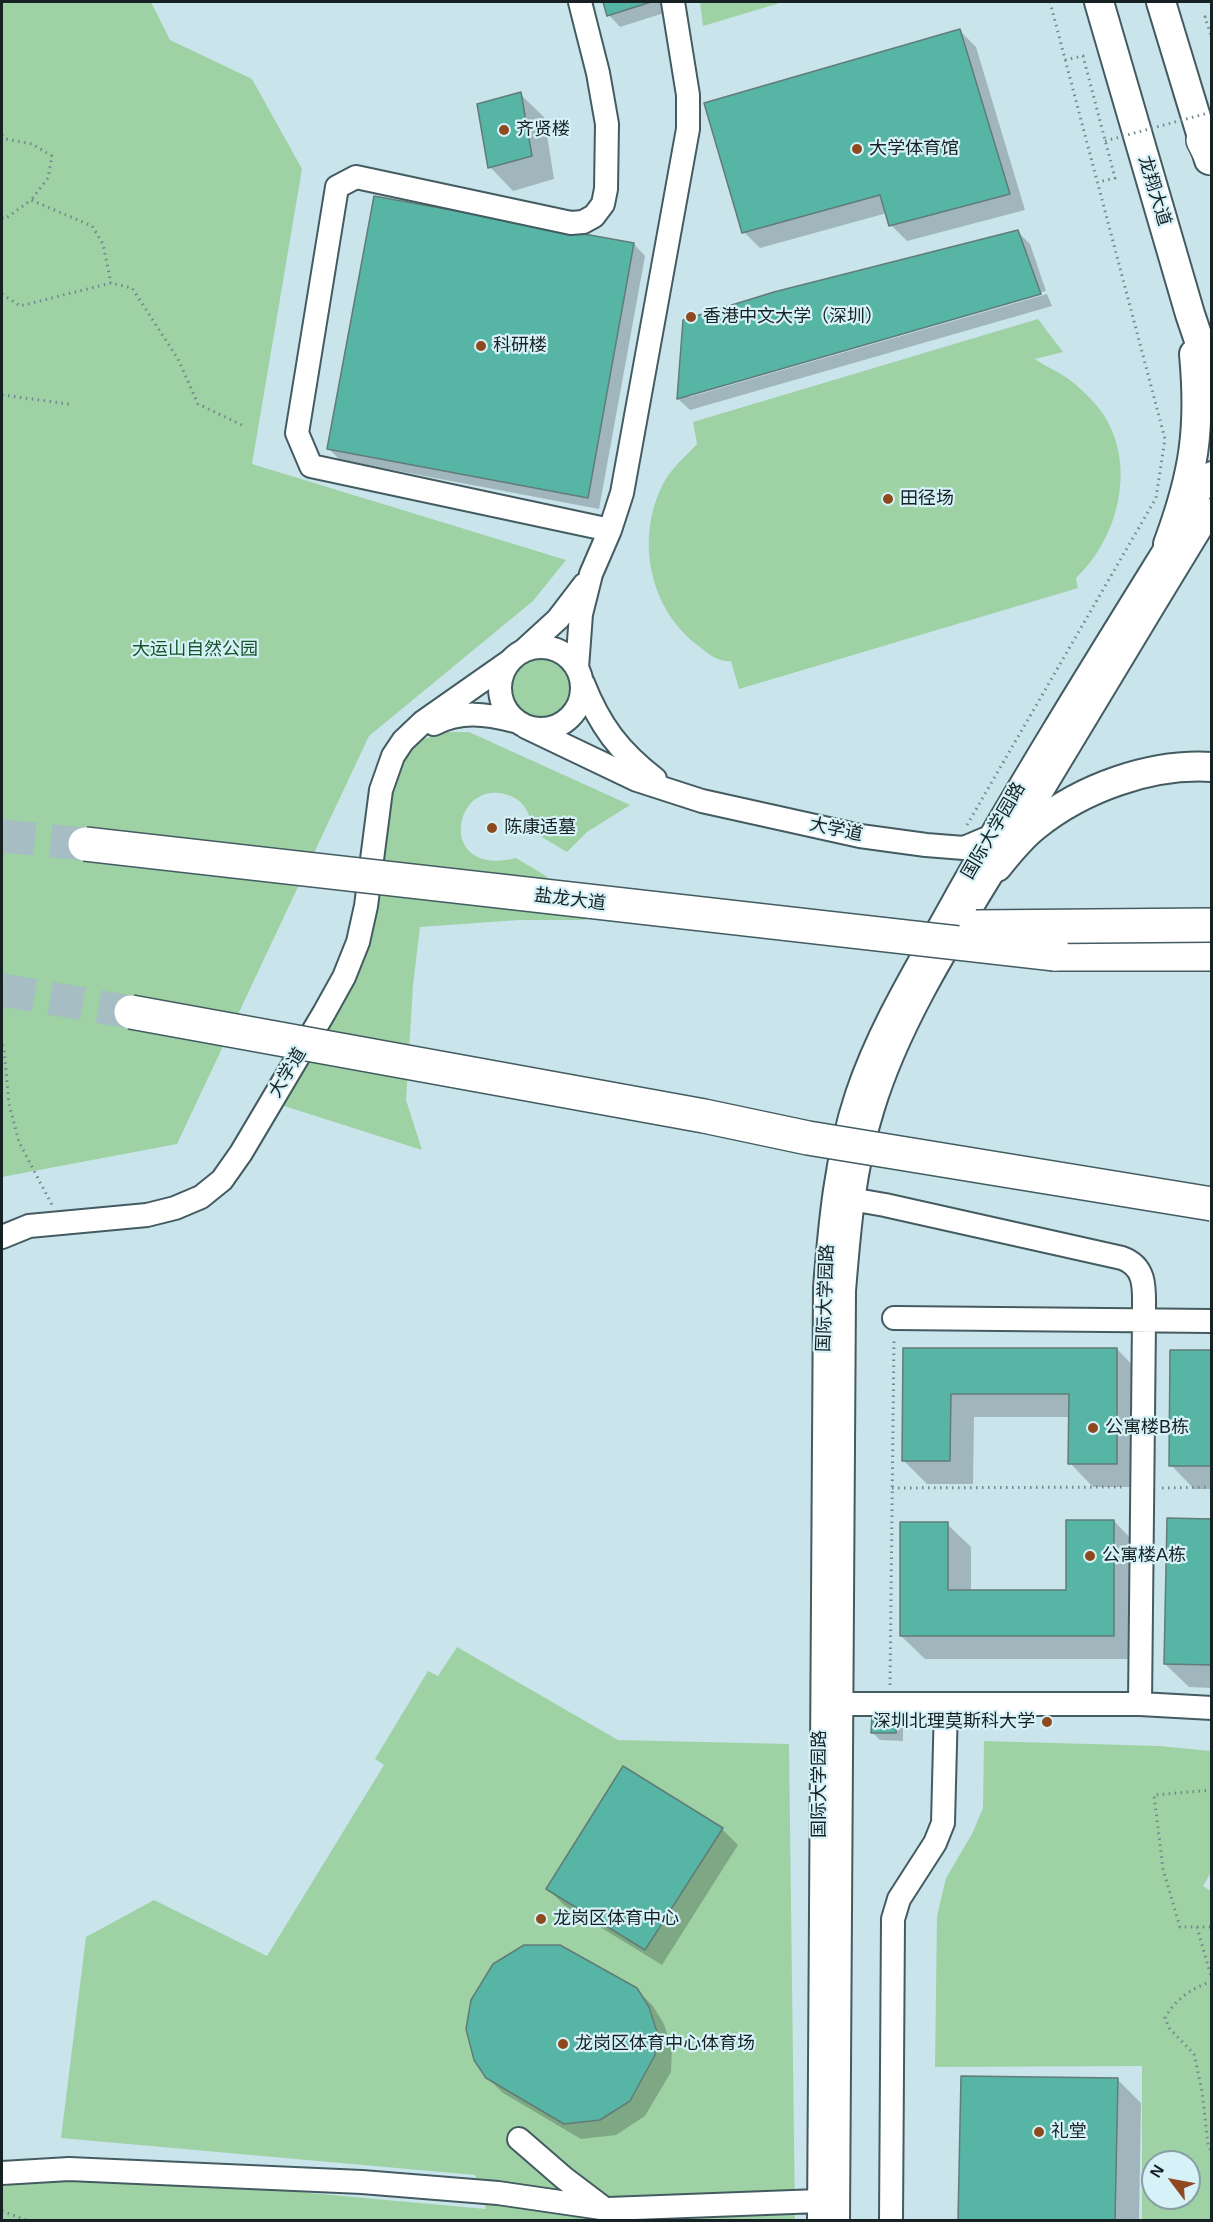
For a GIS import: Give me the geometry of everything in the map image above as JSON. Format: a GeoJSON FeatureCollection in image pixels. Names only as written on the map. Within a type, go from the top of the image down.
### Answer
{"type":"FeatureCollection","features":[{"type":"Feature","properties":{"kind":"highway","name":"盐龙大道"},"geometry":{"type":"LineString","coordinates":[[85,844],[1055,954],[1212,954]]}},
{"type":"Feature","properties":{"kind":"highway"},"geometry":{"type":"LineString","coordinates":[[794,926],[1212,925]]}},
{"type":"Feature","properties":{"kind":"highway"},"geometry":{"type":"LineString","coordinates":[[131,1012],[704,1116],[808,1138],[1212,1204]]}},
{"type":"Feature","properties":{"kind":"main road","name":"龙翔大道"},"geometry":{"type":"LineString","coordinates":[[1100,2],[1190,314],[1212,379]]}},
{"type":"Feature","properties":{"kind":"main road"},"geometry":{"type":"LineString","coordinates":[[1161,2],[1209,145]]}},
{"type":"Feature","properties":{"kind":"main road"},"geometry":{"type":"LineString","coordinates":[[1168,544],[1189,481],[1197,420],[1190,314]]}},
{"type":"Feature","properties":{"kind":"main road"},"geometry":{"type":"LineString","coordinates":[[996,867],[1017,842],[1035,826],[1109,785],[1164,769],[1191,766],[1212,767]]}},
{"type":"Feature","properties":{"kind":"street"},"geometry":{"type":"LineString","coordinates":[[580,2],[598,73],[607,124],[606,189],[603,204],[594,216],[583,222],[571,223],[356,177],[337,187],[297,433],[311,466],[610,531]]}},
{"type":"Feature","properties":{"kind":"street"},"geometry":{"type":"LineString","coordinates":[[579,673],[581,614],[591,574],[610,531],[622,493],[688,129],[688,95],[673,2]]}},
{"type":"Feature","properties":{"kind":"street","name":"国际大学园路"},"geometry":{"type":"LineString","coordinates":[[844,1197],[847,1128],[870,1061],[904,990],[990,837],[1212,473]]}},
{"type":"Feature","properties":{"kind":"street","name":"国际大学园路"},"geometry":{"type":"LineString","coordinates":[[838,2220],[825,1288],[844,1197],[887,1069],[916,1006],[996,867],[1212,510]]}},
{"type":"Feature","properties":{"kind":"street"},"geometry":{"type":"LineString","coordinates":[[521,724],[506,711],[501,699],[500,686],[503,673],[515,657],[558,619],[591,574]]}},
{"type":"Feature","properties":{"kind":"street","name":"大学道"},"geometry":{"type":"LineString","coordinates":[[2,1237],[29,1226],[147,1215],[175,1208],[201,1197],[222,1180],[241,1153],[344,977],[358,942],[366,906],[381,790],[393,756],[423,722],[515,657],[533,648],[546,648],[569,658],[579,673],[602,725],[619,747],[655,779],[682,795]]}},
{"type":"Feature","properties":{"kind":"street","name":"大学道"},"geometry":{"type":"LineString","coordinates":[[404,741],[439,721],[455,716],[489,714],[539,730],[552,728],[573,714],[579,703],[582,691],[579,673]]}},
{"type":"Feature","properties":{"kind":"street","name":"大学道"},"geometry":{"type":"LineString","coordinates":[[521,724],[637,780],[702,801],[860,836],[964,848],[990,837]]}},
{"type":"Feature","properties":{"kind":"street"},"geometry":{"type":"LineString","coordinates":[[844,1197],[1132,1262],[1139,1269],[1143,1281],[1144,1320],[1140,1704]]}},
{"type":"Feature","properties":{"kind":"street"},"geometry":{"type":"LineString","coordinates":[[894,1318],[1212,1321]]}},
{"type":"Feature","properties":{"kind":"street"},"geometry":{"type":"LineString","coordinates":[[832,1704],[1140,1704],[1212,1708]]}},
{"type":"Feature","properties":{"kind":"street","name":"国际大学园路"},"geometry":{"type":"LineString","coordinates":[[819,2211],[832,1704]]}},
{"type":"Feature","properties":{"kind":"street"},"geometry":{"type":"LineString","coordinates":[[891,2220],[889,2211],[893,1919],[899,1899],[939,1836],[943,1823],[946,1705]]}},
{"type":"Feature","properties":{"kind":"street"},"geometry":{"type":"LineString","coordinates":[[519,2139],[583,2194],[608,2210]]}},
{"type":"Feature","properties":{"kind":"street"},"geometry":{"type":"LineString","coordinates":[[2,2173],[69,2169],[351,2181],[498,2193],[608,2210],[819,2211]]}},
{"type":"Feature","properties":{"kind":"path"},"geometry":{"type":"LineString","coordinates":[[954,847],[1156,498],[1165,440],[1050,2]]}},
{"type":"Feature","properties":{"kind":"path"},"geometry":{"type":"LineString","coordinates":[[1212,15],[1205,17],[1212,39]]}},
{"type":"Feature","properties":{"kind":"path"},"geometry":{"type":"LineString","coordinates":[[1065,60],[1083,56],[1114,178],[1098,182]]}},
{"type":"Feature","properties":{"kind":"path"},"geometry":{"type":"LineString","coordinates":[[2,135],[6,139],[32,144],[52,156],[48,178],[31,200],[5,219],[2,218]]}},
{"type":"Feature","properties":{"kind":"path"},"geometry":{"type":"LineString","coordinates":[[1105,141],[1209,145]]}},
{"type":"Feature","properties":{"kind":"path"},"geometry":{"type":"LineString","coordinates":[[31,200],[92,226],[103,244],[111,283]]}},
{"type":"Feature","properties":{"kind":"path"},"geometry":{"type":"LineString","coordinates":[[2,294],[20,306],[111,283],[132,288],[178,359],[198,404],[244,426]]}},
{"type":"Feature","properties":{"kind":"path"},"geometry":{"type":"LineString","coordinates":[[2,394],[69,404]]}},
{"type":"Feature","properties":{"kind":"path"},"geometry":{"type":"LineString","coordinates":[[2,1045],[9,1104],[19,1142],[61,1222]]}},
{"type":"Feature","properties":{"kind":"path"},"geometry":{"type":"LineString","coordinates":[[890,1704],[894,1318]]}},
{"type":"Feature","properties":{"kind":"path"},"geometry":{"type":"LineString","coordinates":[[892,1488],[1123,1488],[1133,1482],[1153,1482],[1159,1488],[1212,1488]]}},
{"type":"Feature","properties":{"kind":"path"},"geometry":{"type":"LineString","coordinates":[[1212,1790],[1154,1795],[1163,1869],[1180,1927],[1212,1927]]}},
{"type":"Feature","properties":{"kind":"path"},"geometry":{"type":"LineString","coordinates":[[1197,1927],[1212,1980],[1183,1995],[1171,2007],[1165,2018],[1169,2028],[1194,2054],[1202,2091],[1208,2145],[1212,2153]]}},
{"type":"Feature","properties":{"kind":"path"},"geometry":{"type":"LineString","coordinates":[[2,2211],[26,2220]]}},
{"type":"Feature","properties":{"kind":"green space","name":"大运山自然公园"},"geometry":{"type":"Polygon","coordinates":[[[2,2],[151,2],[170,40],[252,79],[302,169],[252,464],[566,560],[533,601],[369,736],[177,1144],[2,1177],[2,2]]]}},
{"type":"Feature","properties":{"kind":"green space"},"geometry":{"type":"Polygon","coordinates":[[[700,2],[783,2],[703,26],[700,2]]]}},
{"type":"Feature","properties":{"kind":"green space","name":"田径场"},"geometry":{"type":"Polygon","coordinates":[[[1038,319],[1063,352],[1035,359],[1069,380],[1093,401],[1110,426],[1118,448],[1121,472],[1119,495],[1113,519],[1092,561],[1076,578],[1078,588],[739,689],[731,661],[712,656],[680,629],[667,611],[652,571],[649,550],[654,506],[669,474],[697,444],[693,422],[1038,319]]]}},
{"type":"Feature","properties":{"kind":"green space"},"geometry":{"type":"Polygon","coordinates":[[[541,657],[559,663],[567,671],[573,689],[567,707],[559,715],[541,721],[523,715],[515,707],[509,689],[515,671],[523,663],[541,657]]]}},
{"type":"Feature","properties":{"kind":"green space"},"geometry":{"type":"Polygon","coordinates":[[[445,732],[469,732],[630,805],[587,832],[567,852],[533,832],[530,819],[522,803],[511,796],[486,794],[473,801],[464,814],[461,829],[464,843],[473,855],[491,860],[516,858],[546,876],[586,920],[519,920],[420,927],[413,985],[406,1100],[422,1150],[278,1104],[350,981],[390,784],[406,758],[421,740],[445,732]]]}},
{"type":"Feature","properties":{"kind":"green space","name":"龙岗区体育中心"},"geometry":{"type":"Polygon","coordinates":[[[457,1647],[618,1740],[789,1744],[795,2220],[2,2220],[2,2165],[486,2209],[475,2175],[61,2138],[86,1937],[154,1900],[267,1956],[384,1765],[375,1759],[428,1671],[438,1676],[457,1647]]]}},
{"type":"Feature","properties":{"kind":"green space"},"geometry":{"type":"Polygon","coordinates":[[[984,1741],[1159,1746],[1211,1751],[1211,1872],[1203,1886],[1212,1892],[1211,2220],[1142,2220],[1142,2210],[1201,2210],[1201,2150],[1142,2150],[1142,2066],[935,2067],[937,1916],[946,1878],[972,1834],[983,1808],[984,1741]]]}},
{"type":"Feature","properties":{"kind":"building"},"geometry":{"type":"Polygon","coordinates":[[[603,2],[651,2],[607,16],[603,2]]]}},
{"type":"Feature","properties":{"kind":"building","name":"大学体育馆"},"geometry":{"type":"Polygon","coordinates":[[[960,29],[1010,194],[889,226],[880,195],[742,233],[704,103],[960,29]]]}},
{"type":"Feature","properties":{"kind":"building","name":"齐贤楼"},"geometry":{"type":"Polygon","coordinates":[[[521,92],[532,156],[488,168],[477,104],[521,92]]]}},
{"type":"Feature","properties":{"kind":"building","name":"科研楼"},"geometry":{"type":"Polygon","coordinates":[[[374,196],[634,243],[588,498],[327,449],[374,196]]]}},
{"type":"Feature","properties":{"kind":"building"},"geometry":{"type":"Polygon","coordinates":[[[1018,230],[1041,294],[677,399],[683,320],[774,292],[1018,230]]]}},
{"type":"Feature","properties":{"kind":"building","name":"公寓楼B栋"},"geometry":{"type":"Polygon","coordinates":[[[903,1348],[1117,1348],[1117,1464],[1068,1464],[1069,1394],[951,1394],[950,1461],[902,1461],[903,1348]]]}},
{"type":"Feature","properties":{"kind":"building"},"geometry":{"type":"Polygon","coordinates":[[[1170,1350],[1212,1350],[1212,1466],[1169,1466],[1170,1350]]]}},
{"type":"Feature","properties":{"kind":"building"},"geometry":{"type":"Polygon","coordinates":[[[1167,1518],[1212,1519],[1212,1665],[1164,1664],[1167,1518]]]}},
{"type":"Feature","properties":{"kind":"building","name":"公寓楼A栋"},"geometry":{"type":"Polygon","coordinates":[[[1066,1520],[1114,1520],[1114,1636],[900,1636],[900,1522],[948,1522],[948,1590],[1066,1590],[1066,1520]]]}},
{"type":"Feature","properties":{"kind":"building"},"geometry":{"type":"Polygon","coordinates":[[[872,1715],[896,1715],[896,1733],[871,1733],[872,1715]]]}},
{"type":"Feature","properties":{"kind":"building"},"geometry":{"type":"Polygon","coordinates":[[[623,1766],[723,1828],[645,1950],[546,1889],[623,1766]]]}},
{"type":"Feature","properties":{"kind":"building","name":"龙岗区体育中心体育场"},"geometry":{"type":"Polygon","coordinates":[[[524,1945],[560,1945],[637,1988],[649,2007],[657,2032],[655,2055],[630,2101],[600,2120],[564,2124],[486,2078],[474,2060],[466,2029],[471,2000],[493,1964],[524,1945]]]}},
{"type":"Feature","properties":{"kind":"building","name":"礼堂"},"geometry":{"type":"Polygon","coordinates":[[[961,2076],[1118,2078],[1115,2220],[958,2220],[961,2076]]]}},
{"type":"Feature","properties":{"kind":"tunnel"},"geometry":{"type":"LineString","coordinates":[[2,836],[85,844]]}},
{"type":"Feature","properties":{"kind":"tunnel"},"geometry":{"type":"LineString","coordinates":[[2,990],[131,1012]]}},
{"type":"Feature","properties":{"kind":"place","name":"齐贤楼"},"geometry":{"type":"Point","coordinates":[504,130]}},
{"type":"Feature","properties":{"kind":"place","name":"大学体育馆"},"geometry":{"type":"Point","coordinates":[857,149]}},
{"type":"Feature","properties":{"kind":"place","name":"香港中文大学（深圳）"},"geometry":{"type":"Point","coordinates":[691,317]}},
{"type":"Feature","properties":{"kind":"place","name":"科研楼"},"geometry":{"type":"Point","coordinates":[481,346]}},
{"type":"Feature","properties":{"kind":"place","name":"田径场"},"geometry":{"type":"Point","coordinates":[888,499]}},
{"type":"Feature","properties":{"kind":"place","name":"陈康适墓"},"geometry":{"type":"Point","coordinates":[492,828]}},
{"type":"Feature","properties":{"kind":"place","name":"公寓楼B栋"},"geometry":{"type":"Point","coordinates":[1093,1428]}},
{"type":"Feature","properties":{"kind":"place","name":"公寓楼A栋"},"geometry":{"type":"Point","coordinates":[1090,1556]}},
{"type":"Feature","properties":{"kind":"place","name":"深圳北理莫斯科大学"},"geometry":{"type":"Point","coordinates":[1047,1722]}},
{"type":"Feature","properties":{"kind":"place","name":"龙岗区体育中心"},"geometry":{"type":"Point","coordinates":[541,1919]}},
{"type":"Feature","properties":{"kind":"place","name":"龙岗区体育中心体育场"},"geometry":{"type":"Point","coordinates":[563,2044]}},
{"type":"Feature","properties":{"kind":"place","name":"礼堂"},"geometry":{"type":"Point","coordinates":[1039,2132]}}]}
